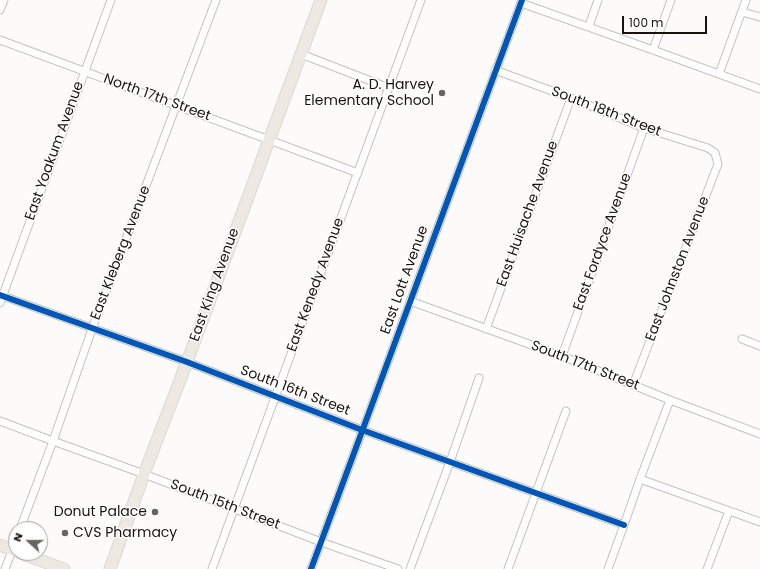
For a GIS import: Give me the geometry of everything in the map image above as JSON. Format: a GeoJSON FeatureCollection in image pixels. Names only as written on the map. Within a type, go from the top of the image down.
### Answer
{"type":"FeatureCollection","features":[{"type":"Feature","properties":{"kind":"main road","name":"East King Avenue"},"geometry":{"type":"LineString","coordinates":[[110,569],[321,0]]}},
{"type":"Feature","properties":{"kind":"main road"},"geometry":{"type":"LineString","coordinates":[[45,561],[64,569]]}},
{"type":"Feature","properties":{"kind":"street"},"geometry":{"type":"LineString","coordinates":[[0,10],[4,0]]}},
{"type":"Feature","properties":{"kind":"street","name":"East Yoakum Avenue"},"geometry":{"type":"LineString","coordinates":[[1,298],[111,0]]}},
{"type":"Feature","properties":{"kind":"street","name":"East Kleberg Avenue"},"geometry":{"type":"LineString","coordinates":[[23,521],[92,328],[216,0]]}},
{"type":"Feature","properties":{"kind":"street","name":"East Kenedy Avenue"},"geometry":{"type":"LineString","coordinates":[[212,569],[421,0]]}},
{"type":"Feature","properties":{"kind":"street"},"geometry":{"type":"LineString","coordinates":[[588,26],[598,0]]}},
{"type":"Feature","properties":{"kind":"street"},"geometry":{"type":"LineString","coordinates":[[653,50],[671,0]]}},
{"type":"Feature","properties":{"kind":"street"},"geometry":{"type":"LineString","coordinates":[[720,74],[746,0]]}},
{"type":"Feature","properties":{"kind":"street"},"geometry":{"type":"LineString","coordinates":[[521,1],[760,89]]}},
{"type":"Feature","properties":{"kind":"street","name":"East Lott Avenue"},"geometry":{"type":"LineString","coordinates":[[311,569],[521,1]]}},
{"type":"Feature","properties":{"kind":"street"},"geometry":{"type":"LineString","coordinates":[[742,12],[760,17]]}},
{"type":"Feature","properties":{"kind":"street","name":"North 17th Street"},"geometry":{"type":"LineString","coordinates":[[0,40],[269,140]]}},
{"type":"Feature","properties":{"kind":"street"},"geometry":{"type":"LineString","coordinates":[[301,54],[389,88]]}},
{"type":"Feature","properties":{"kind":"street","name":"South 18th Street"},"geometry":{"type":"LineString","coordinates":[[496,70],[571,98],[644,128],[708,148],[715,153]]}},
{"type":"Feature","properties":{"kind":"street","name":"East Huisache Avenue"},"geometry":{"type":"LineString","coordinates":[[486,329],[571,98]]}},
{"type":"Feature","properties":{"kind":"street","name":"East Fordyce Avenue"},"geometry":{"type":"LineString","coordinates":[[562,356],[644,128]]}},
{"type":"Feature","properties":{"kind":"street"},"geometry":{"type":"LineString","coordinates":[[269,140],[358,173]]}},
{"type":"Feature","properties":{"kind":"street","name":"East Johnston Avenue"},"geometry":{"type":"LineString","coordinates":[[633,385],[718,164],[715,153]]}},
{"type":"Feature","properties":{"kind":"street","name":"South 16th Street"},"geometry":{"type":"LineString","coordinates":[[1,298],[92,328],[186,362],[362,430],[624,526]]}},
{"type":"Feature","properties":{"kind":"street","name":"South 17th Street"},"geometry":{"type":"LineString","coordinates":[[410,301],[562,356],[670,400],[760,434]]}},
{"type":"Feature","properties":{"kind":"street"},"geometry":{"type":"LineString","coordinates":[[742,339],[760,346]]}},
{"type":"Feature","properties":{"kind":"street"},"geometry":{"type":"LineString","coordinates":[[410,569],[450,462],[479,378]]}},
{"type":"Feature","properties":{"kind":"street"},"geometry":{"type":"LineString","coordinates":[[608,569],[670,400]]}},
{"type":"Feature","properties":{"kind":"street"},"geometry":{"type":"LineString","coordinates":[[508,569],[566,411]]}},
{"type":"Feature","properties":{"kind":"street","name":"South 15th Street"},"geometry":{"type":"LineString","coordinates":[[0,421],[321,542],[398,569]]}},
{"type":"Feature","properties":{"kind":"street"},"geometry":{"type":"LineString","coordinates":[[640,479],[760,522]]}},
{"type":"Feature","properties":{"kind":"street"},"geometry":{"type":"LineString","coordinates":[[707,569],[729,511]]}},
{"type":"Feature","properties":{"kind":"cycle path"},"geometry":{"type":"LineString","coordinates":[[311,569],[522,0]]}},
{"type":"Feature","properties":{"kind":"cycle path"},"geometry":{"type":"LineString","coordinates":[[0,295],[187,362],[362,430],[624,525]]}},
{"type":"Feature","properties":{"kind":"place","name":"A. D. Harvey Elementary School"},"geometry":{"type":"Point","coordinates":[442,93]}},
{"type":"Feature","properties":{"kind":"place","name":"Donut Palace"},"geometry":{"type":"Point","coordinates":[155,512]}},
{"type":"Feature","properties":{"kind":"place","name":"CVS Pharmacy"},"geometry":{"type":"Point","coordinates":[65,533]}}]}
